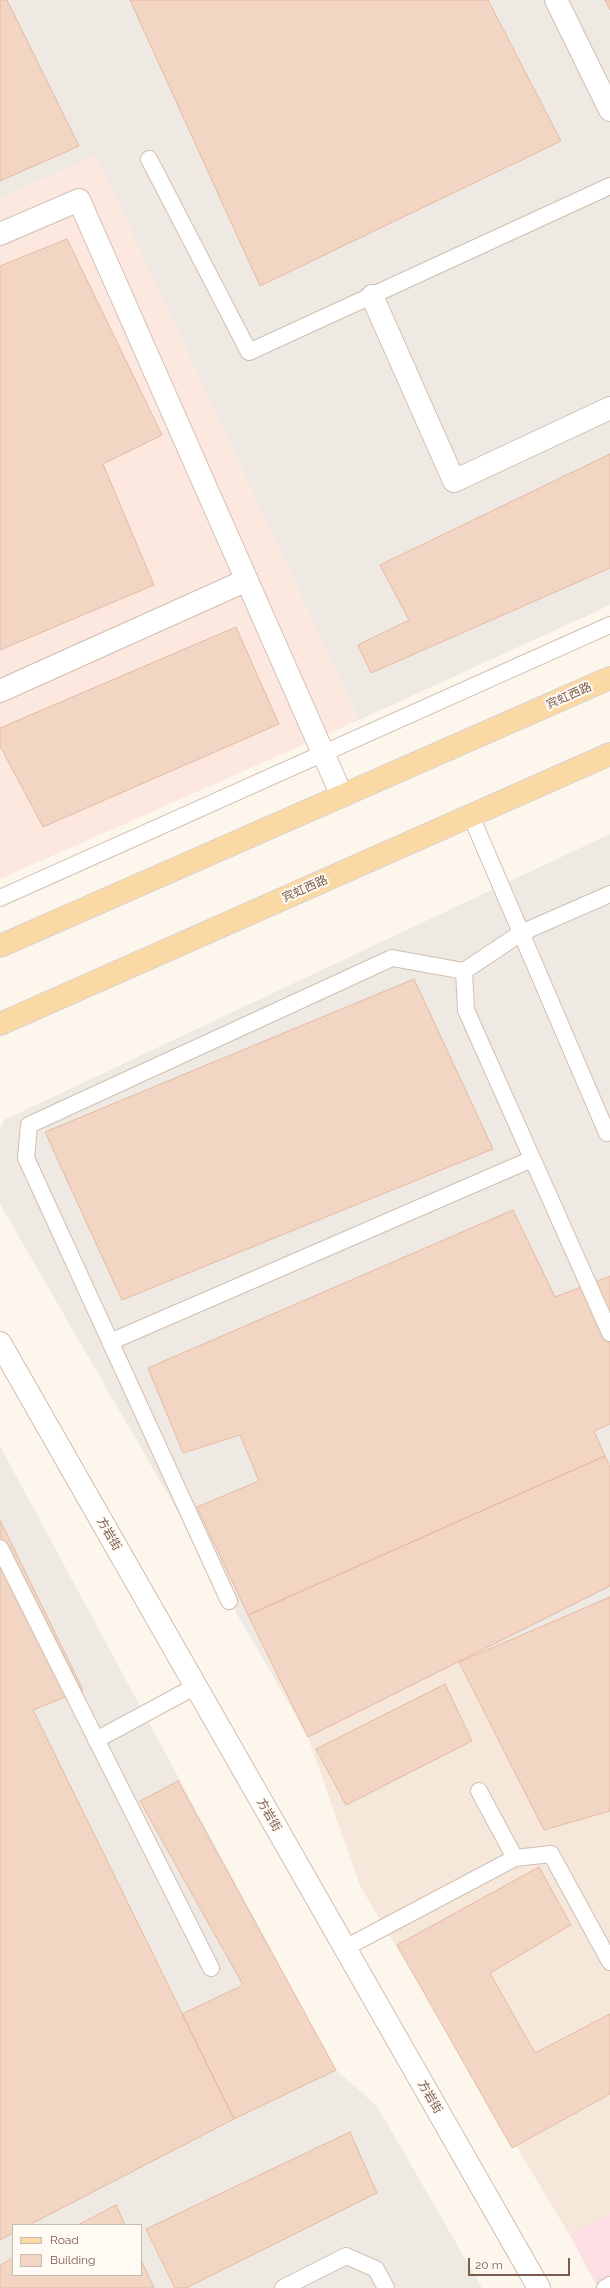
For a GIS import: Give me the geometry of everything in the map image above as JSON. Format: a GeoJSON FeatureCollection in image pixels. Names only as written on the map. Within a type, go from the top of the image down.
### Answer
{"type":"FeatureCollection","features":[{"type":"Feature","properties":{"kind":"main road","name":"宾虹西路"},"geometry":{"type":"LineString","coordinates":[[0,946],[610,678]]}},
{"type":"Feature","properties":{"kind":"main road","name":"宾虹西路"},"geometry":{"type":"LineString","coordinates":[[0,1024],[610,754]]}},
{"type":"Feature","properties":{"kind":"street"},"geometry":{"type":"LineString","coordinates":[[556,0],[610,110]]}},
{"type":"Feature","properties":{"kind":"street"},"geometry":{"type":"LineString","coordinates":[[0,234],[79,200],[324,752],[342,796]]}},
{"type":"Feature","properties":{"kind":"street"},"geometry":{"type":"LineString","coordinates":[[372,296],[454,481],[610,408]]}},
{"type":"Feature","properties":{"kind":"street"},"geometry":{"type":"LineString","coordinates":[[0,691],[248,580]]}},
{"type":"Feature","properties":{"kind":"street","name":"方岩街"},"geometry":{"type":"LineString","coordinates":[[0,1343],[539,2288]]}},
{"type":"Feature","properties":{"kind":"lane"},"geometry":{"type":"LineString","coordinates":[[149,159],[249,352],[610,186]]}},
{"type":"Feature","properties":{"kind":"lane"},"geometry":{"type":"LineString","coordinates":[[0,898],[610,625]]}},
{"type":"Feature","properties":{"kind":"lane"},"geometry":{"type":"LineString","coordinates":[[471,816],[607,1133],[610,1131]]}},
{"type":"Feature","properties":{"kind":"lane"},"geometry":{"type":"LineString","coordinates":[[229,1601],[26,1158],[29,1125],[392,958],[464,972],[521,933],[610,894]]}},
{"type":"Feature","properties":{"kind":"lane"},"geometry":{"type":"LineString","coordinates":[[464,972],[466,1010],[610,1333]]}},
{"type":"Feature","properties":{"kind":"lane"},"geometry":{"type":"LineString","coordinates":[[110,1342],[532,1159]]}},
{"type":"Feature","properties":{"kind":"lane"},"geometry":{"type":"LineString","coordinates":[[0,1548],[211,1968]]}},
{"type":"Feature","properties":{"kind":"lane"},"geometry":{"type":"LineString","coordinates":[[96,1740],[196,1686]]}},
{"type":"Feature","properties":{"kind":"lane"},"geometry":{"type":"LineString","coordinates":[[479,1791],[515,1858]]}},
{"type":"Feature","properties":{"kind":"lane"},"geometry":{"type":"LineString","coordinates":[[345,1948],[515,1858],[551,1854],[610,1962]]}},
{"type":"Feature","properties":{"kind":"lane"},"geometry":{"type":"LineString","coordinates":[[283,2288],[346,2256],[376,2269],[386,2288]]}},
{"type":"Feature","properties":{"kind":"lane"},"geometry":{"type":"LineString","coordinates":[[605,2288],[610,2285]]}},
{"type":"Feature","properties":{"kind":"shaded area"},"geometry":{"type":"Polygon","coordinates":[[[0,0],[610,0],[610,605],[359,720],[96,155],[0,198],[0,0]]]}},
{"type":"Feature","properties":{"kind":"shaded area"},"geometry":{"type":"Polygon","coordinates":[[[96,154],[359,720],[0,879],[0,198],[96,154]]]}},
{"type":"Feature","properties":{"kind":"shaded area"},"geometry":{"type":"Polygon","coordinates":[[[610,834],[610,1811],[544,1830],[459,1662],[308,1737],[0,1204],[0,1129],[4,1120],[610,834]]]}},
{"type":"Feature","properties":{"kind":"shaded area"},"geometry":{"type":"Polygon","coordinates":[[[0,1446],[336,2070],[377,2106],[482,2288],[0,2288],[0,1446]]]}},
{"type":"Feature","properties":{"kind":"shaded area"},"geometry":{"type":"Polygon","coordinates":[[[459,1662],[544,1830],[610,1811],[610,2213],[569,2234],[360,1886],[308,1737],[459,1662]]]}},
{"type":"Feature","properties":{"kind":"shaded area"},"geometry":{"type":"Polygon","coordinates":[[[610,2213],[610,2288],[598,2288],[569,2234],[610,2213]]]}},
{"type":"Feature","properties":{"kind":"building"},"geometry":{"type":"Polygon","coordinates":[[[0,0],[7,0],[79,146],[0,181],[0,0]]]}},
{"type":"Feature","properties":{"kind":"building"},"geometry":{"type":"Polygon","coordinates":[[[130,0],[488,0],[561,141],[260,286],[130,0]]]}},
{"type":"Feature","properties":{"kind":"building"},"geometry":{"type":"Polygon","coordinates":[[[605,0],[610,0],[610,10],[605,0]]]}},
{"type":"Feature","properties":{"kind":"building"},"geometry":{"type":"Polygon","coordinates":[[[67,239],[162,435],[103,464],[154,585],[0,650],[0,266],[67,239]]]}},
{"type":"Feature","properties":{"kind":"building"},"geometry":{"type":"Polygon","coordinates":[[[610,454],[610,568],[371,673],[358,645],[409,620],[380,565],[610,454]]]}},
{"type":"Feature","properties":{"kind":"building"},"geometry":{"type":"Polygon","coordinates":[[[236,627],[279,724],[43,827],[0,746],[0,728],[236,627]]]}},
{"type":"Feature","properties":{"kind":"building"},"geometry":{"type":"Polygon","coordinates":[[[414,979],[493,1149],[122,1300],[45,1132],[414,979]]]}},
{"type":"Feature","properties":{"kind":"building"},"geometry":{"type":"Polygon","coordinates":[[[513,1210],[555,1297],[610,1276],[610,1424],[594,1431],[605,1456],[248,1615],[197,1507],[259,1481],[240,1435],[183,1453],[148,1368],[513,1210]]]}},
{"type":"Feature","properties":{"kind":"building"},"geometry":{"type":"Polygon","coordinates":[[[605,1456],[610,1467],[610,1586],[308,1737],[248,1615],[605,1456]]]}},
{"type":"Feature","properties":{"kind":"building"},"geometry":{"type":"Polygon","coordinates":[[[0,1520],[83,1690],[33,1710],[234,2119],[31,2224],[12,2224],[12,2234],[0,2240],[0,1520]]]}},
{"type":"Feature","properties":{"kind":"building"},"geometry":{"type":"Polygon","coordinates":[[[610,1597],[610,1811],[544,1830],[459,1662],[610,1597]]]}},
{"type":"Feature","properties":{"kind":"building"},"geometry":{"type":"Polygon","coordinates":[[[445,1684],[472,1741],[346,1805],[316,1749],[445,1684]]]}},
{"type":"Feature","properties":{"kind":"building"},"geometry":{"type":"Polygon","coordinates":[[[178,1781],[336,2070],[234,2119],[182,2014],[243,1985],[140,1801],[178,1781]]]}},
{"type":"Feature","properties":{"kind":"building"},"geometry":{"type":"Polygon","coordinates":[[[539,1867],[571,1925],[490,1973],[535,2053],[610,2014],[610,2094],[512,2148],[397,1945],[539,1867]]]}},
{"type":"Feature","properties":{"kind":"building"},"geometry":{"type":"Polygon","coordinates":[[[350,2132],[377,2193],[186,2288],[175,2288],[146,2229],[350,2132]]]}},
{"type":"Feature","properties":{"kind":"building"},"geometry":{"type":"Polygon","coordinates":[[[116,2205],[125,2224],[80,2224],[116,2205]]]}},
{"type":"Feature","properties":{"kind":"building"},"geometry":{"type":"Polygon","coordinates":[[[12,2259],[12,2276],[142,2276],[142,2262],[154,2288],[0,2288],[0,2265],[12,2259]]]}}]}
